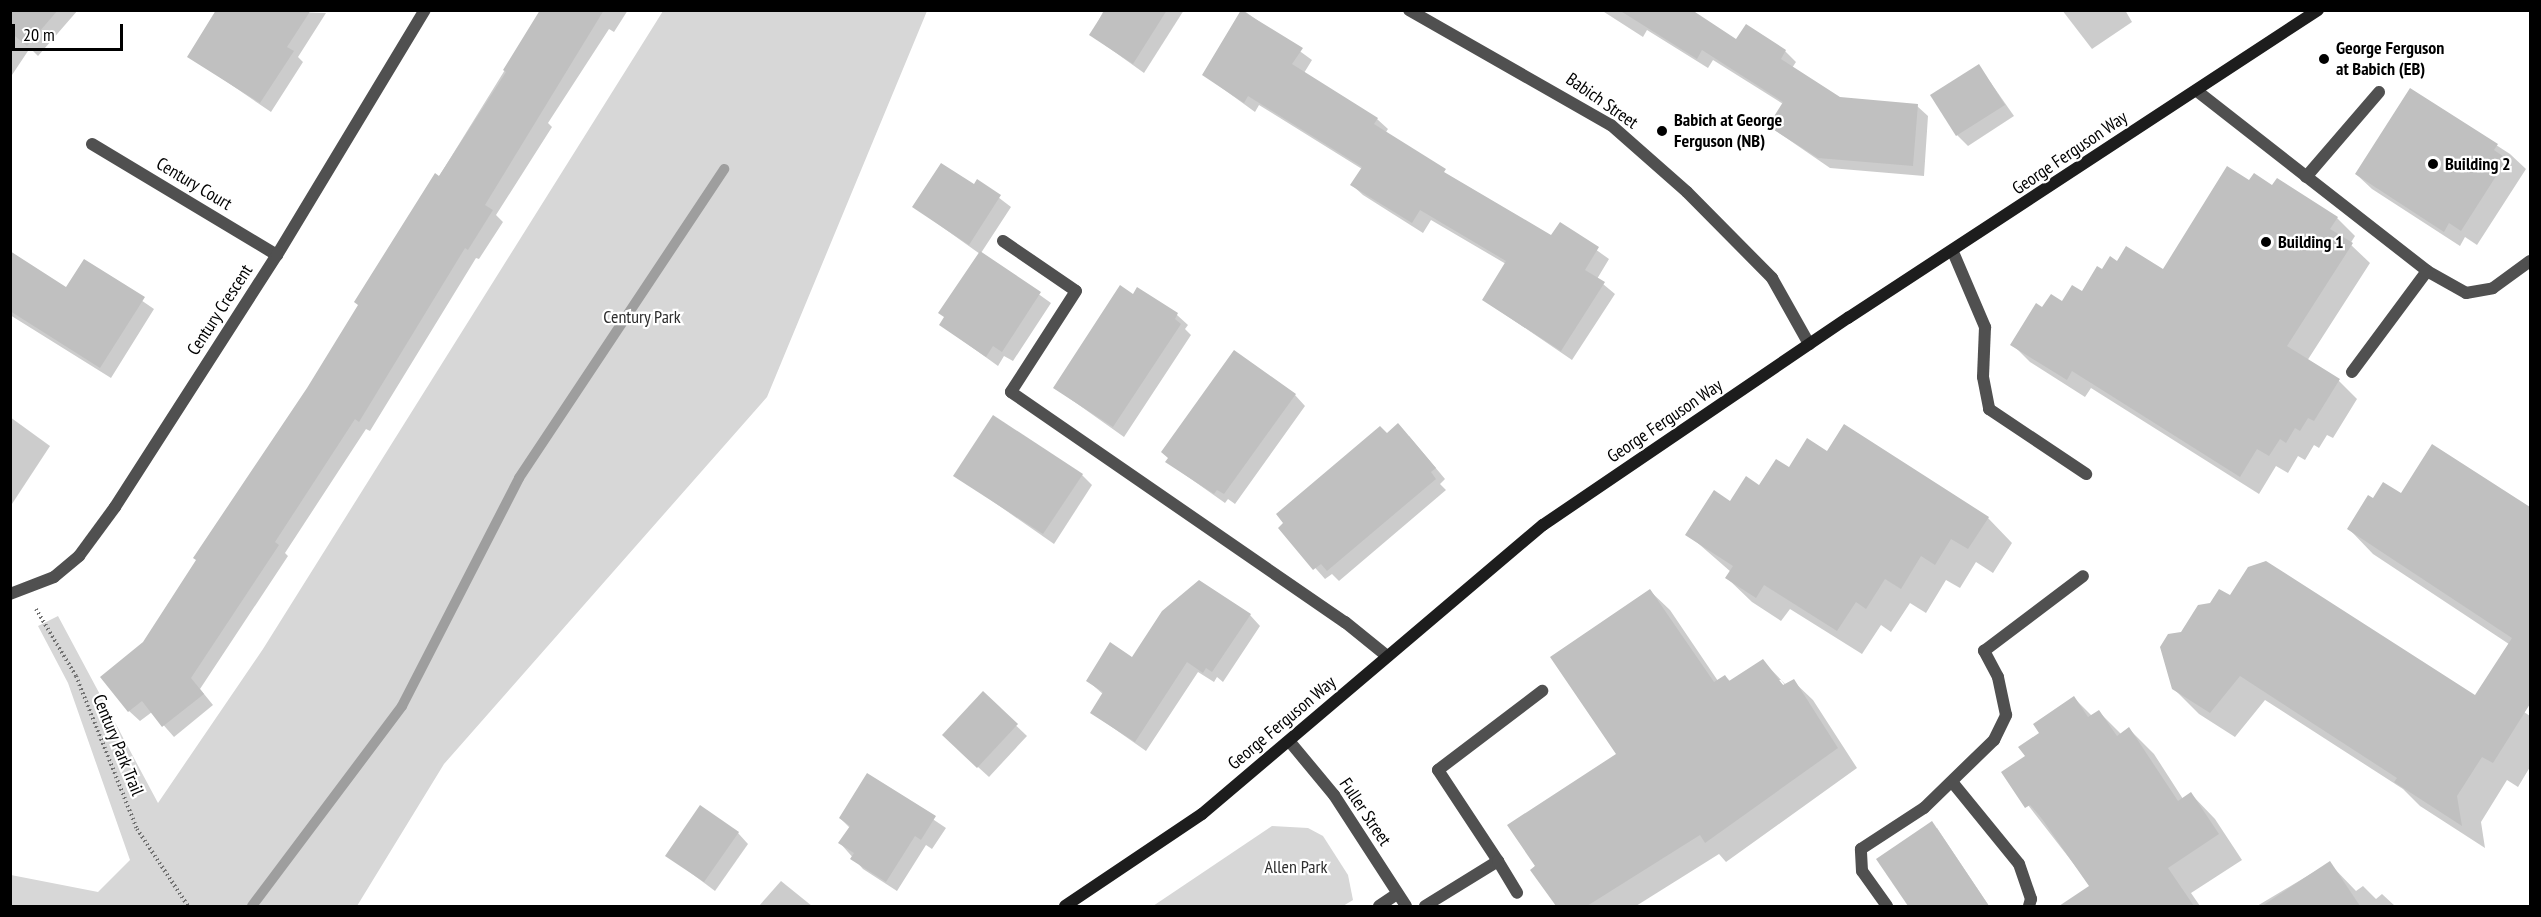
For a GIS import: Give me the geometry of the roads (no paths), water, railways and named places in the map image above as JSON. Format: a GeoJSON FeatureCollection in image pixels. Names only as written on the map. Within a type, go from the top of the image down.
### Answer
{"type":"FeatureCollection","features":[{"type":"Feature","properties":{"kind":"main road","name":"George Ferguson Way"},"geometry":{"type":"LineString","coordinates":[[1065,906],[1202,814],[1290,742],[1387,656],[1543,525],[1809,344],[1953,252],[2318,10]]}},
{"type":"Feature","properties":{"kind":"street","name":"Century Crescent"},"geometry":{"type":"LineString","coordinates":[[10,594],[25,592],[54,577],[79,556],[277,255],[425,10]]}},
{"type":"Feature","properties":{"kind":"street","name":"Babich Street"},"geometry":{"type":"LineString","coordinates":[[1409,10],[1611,125],[1733,236],[1772,278],[1809,344]]}},
{"type":"Feature","properties":{"kind":"street"},"geometry":{"type":"LineString","coordinates":[[2197,91],[2427,271],[2466,293],[2493,288],[2530,261]]}},
{"type":"Feature","properties":{"kind":"street"},"geometry":{"type":"LineString","coordinates":[[2306,177],[2379,92]]}},
{"type":"Feature","properties":{"kind":"street","name":"Century Court"},"geometry":{"type":"LineString","coordinates":[[93,144],[277,255]]}},
{"type":"Feature","properties":{"kind":"street"},"geometry":{"type":"LineString","coordinates":[[1003,241],[1076,291],[1011,392],[1345,622],[1387,656]]}},
{"type":"Feature","properties":{"kind":"street"},"geometry":{"type":"LineString","coordinates":[[1953,252],[1985,327],[1983,377],[1989,409],[2086,474]]}},
{"type":"Feature","properties":{"kind":"street"},"geometry":{"type":"LineString","coordinates":[[2352,372],[2427,271]]}},
{"type":"Feature","properties":{"kind":"street"},"geometry":{"type":"LineString","coordinates":[[1887,906],[1862,871],[1861,849],[1924,808],[1953,783],[1994,740],[2006,715],[1998,677],[1984,651],[2083,576]]}},
{"type":"Feature","properties":{"kind":"street"},"geometry":{"type":"LineString","coordinates":[[1517,893],[1438,770],[1542,691]]}},
{"type":"Feature","properties":{"kind":"street","name":"Fuller Street"},"geometry":{"type":"LineString","coordinates":[[1290,742],[1334,795],[1406,906]]}},
{"type":"Feature","properties":{"kind":"street"},"geometry":{"type":"LineString","coordinates":[[1953,783],[2019,864],[2031,899],[2029,906]]}},
{"type":"Feature","properties":{"kind":"street"},"geometry":{"type":"LineString","coordinates":[[1425,906],[1498,861]]}},
{"type":"Feature","properties":{"kind":"street"},"geometry":{"type":"LineString","coordinates":[[1379,906],[1397,894]]}},
{"type":"Feature","properties":{"kind":"waterway"},"geometry":{"type":"LineString","coordinates":[[252,906],[402,706],[519,478],[724,169]]}},
{"type":"Feature","properties":{"kind":"place","name":"George Ferguson at Babich (EB)"},"geometry":{"type":"Point","coordinates":[2324,59]}},
{"type":"Feature","properties":{"kind":"place","name":"Babich at George Ferguson (NB)"},"geometry":{"type":"Point","coordinates":[1662,131]}},
{"type":"Feature","properties":{"kind":"place","name":"Building 2"},"geometry":{"type":"Point","coordinates":[2433,164]}},
{"type":"Feature","properties":{"kind":"place","name":"Building 1"},"geometry":{"type":"Point","coordinates":[2266,242]}},
{"type":"Feature","properties":{"kind":"park label","name":"Century Park"},"geometry":{"type":"Point","coordinates":[642,317]}},
{"type":"Feature","properties":{"kind":"park label","name":"Allen Park"},"geometry":{"type":"Point","coordinates":[1296,867]}}]}
